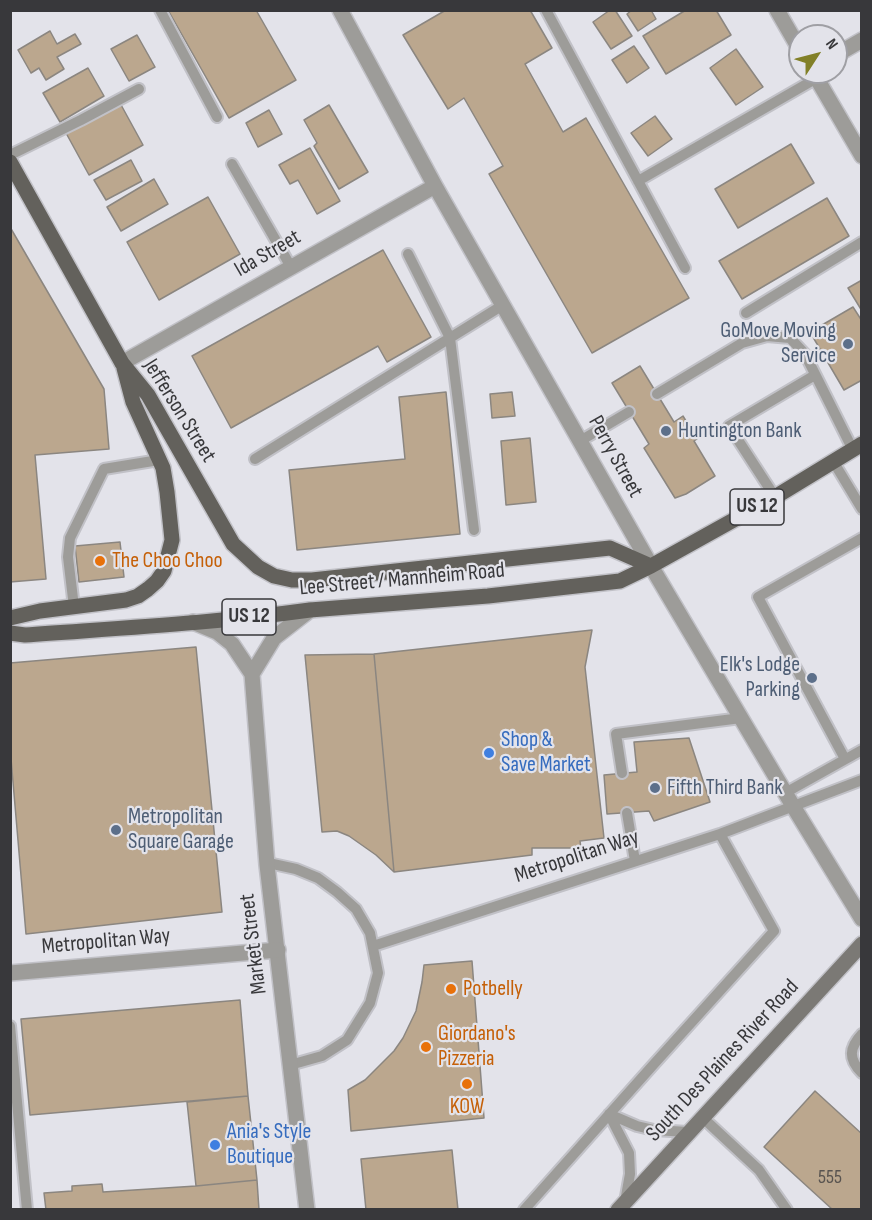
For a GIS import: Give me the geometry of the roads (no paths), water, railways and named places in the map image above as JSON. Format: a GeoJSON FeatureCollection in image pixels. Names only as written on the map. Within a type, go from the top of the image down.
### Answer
{"type":"FeatureCollection","features":[{"type":"Feature","properties":{"kind":"main road","name":"Jefferson Street"},"geometry":{"type":"LineString","coordinates":[[10,162],[122,363],[148,395],[233,544],[258,567],[274,576],[292,580],[344,578],[381,572]]}},
{"type":"Feature","properties":{"kind":"main road"},"geometry":{"type":"LineString","coordinates":[[10,618],[40,611],[126,600],[148,589],[164,571],[172,540],[163,468],[133,402],[122,363]]}},
{"type":"Feature","properties":{"kind":"main road","name":"Lee Street / Mannheim Road"},"geometry":{"type":"LineString","coordinates":[[10,633],[25,635],[194,622],[488,596],[620,581],[775,497],[857,447]]}},
{"type":"Feature","properties":{"kind":"main road","name":"Lee Street / Mannheim Road"},"geometry":{"type":"LineString","coordinates":[[381,572],[610,548],[651,566]]}},
{"type":"Feature","properties":{"kind":"main road","name":"South Des Plaines River Road"},"geometry":{"type":"LineString","coordinates":[[622,1206],[861,944]]}},
{"type":"Feature","properties":{"kind":"street"},"geometry":{"type":"LineString","coordinates":[[777,10],[788,29]]}},
{"type":"Feature","properties":{"kind":"street","name":"Perry Street"},"geometry":{"type":"LineString","coordinates":[[342,11],[435,186],[651,566],[861,919]]}},
{"type":"Feature","properties":{"kind":"street"},"geometry":{"type":"LineString","coordinates":[[848,48],[861,40]]}},
{"type":"Feature","properties":{"kind":"street"},"geometry":{"type":"LineString","coordinates":[[820,84],[861,156]]}},
{"type":"Feature","properties":{"kind":"street","name":"Ida Street"},"geometry":{"type":"LineString","coordinates":[[122,363],[435,186]]}},
{"type":"Feature","properties":{"kind":"street"},"geometry":{"type":"LineString","coordinates":[[252,674],[274,638],[310,610]]}},
{"type":"Feature","properties":{"kind":"street","name":"Market Street"},"geometry":{"type":"LineString","coordinates":[[194,622],[217,632],[232,644],[252,674],[267,865],[307,1209]]}},
{"type":"Feature","properties":{"kind":"street","name":"Metropolitan Way"},"geometry":{"type":"LineString","coordinates":[[10,973],[278,950]]}},
{"type":"Feature","properties":{"kind":"lane"},"geometry":{"type":"LineString","coordinates":[[160,10],[217,117]]}},
{"type":"Feature","properties":{"kind":"lane"},"geometry":{"type":"LineString","coordinates":[[546,10],[685,267]]}},
{"type":"Feature","properties":{"kind":"lane"},"geometry":{"type":"LineString","coordinates":[[638,181],[800,84]]}},
{"type":"Feature","properties":{"kind":"lane"},"geometry":{"type":"LineString","coordinates":[[10,155],[139,89]]}},
{"type":"Feature","properties":{"kind":"lane"},"geometry":{"type":"LineString","coordinates":[[232,164],[291,267]]}},
{"type":"Feature","properties":{"kind":"lane"},"geometry":{"type":"LineString","coordinates":[[746,313],[861,242]]}},
{"type":"Feature","properties":{"kind":"lane"},"geometry":{"type":"LineString","coordinates":[[408,254],[450,338],[474,530]]}},
{"type":"Feature","properties":{"kind":"lane"},"geometry":{"type":"LineString","coordinates":[[255,459],[503,305]]}},
{"type":"Feature","properties":{"kind":"lane"},"geometry":{"type":"LineString","coordinates":[[657,394],[742,343],[767,336],[790,338],[805,354],[857,447]]}},
{"type":"Feature","properties":{"kind":"lane"},"geometry":{"type":"LineString","coordinates":[[775,497],[729,426],[815,375]]}},
{"type":"Feature","properties":{"kind":"lane"},"geometry":{"type":"LineString","coordinates":[[580,441],[629,412]]}},
{"type":"Feature","properties":{"kind":"lane"},"geometry":{"type":"LineString","coordinates":[[74,607],[68,557],[70,538],[104,469],[159,460]]}},
{"type":"Feature","properties":{"kind":"lane"},"geometry":{"type":"LineString","coordinates":[[833,461],[861,509]]}},
{"type":"Feature","properties":{"kind":"lane"},"geometry":{"type":"LineString","coordinates":[[845,759],[758,597],[861,538]]}},
{"type":"Feature","properties":{"kind":"lane"},"geometry":{"type":"LineString","coordinates":[[622,773],[616,734],[741,718]]}},
{"type":"Feature","properties":{"kind":"lane"},"geometry":{"type":"LineString","coordinates":[[789,800],[861,750]]}},
{"type":"Feature","properties":{"kind":"lane"},"geometry":{"type":"LineString","coordinates":[[789,800],[861,780]]}},
{"type":"Feature","properties":{"kind":"lane","name":"Metropolitan Way"},"geometry":{"type":"LineString","coordinates":[[373,946],[720,834],[789,800]]}},
{"type":"Feature","properties":{"kind":"lane"},"geometry":{"type":"LineString","coordinates":[[627,813],[635,861]]}},
{"type":"Feature","properties":{"kind":"lane"},"geometry":{"type":"LineString","coordinates":[[524,1209],[774,931],[720,834]]}},
{"type":"Feature","properties":{"kind":"lane"},"geometry":{"type":"LineString","coordinates":[[267,865],[273,864],[296,869],[318,878],[356,909],[370,933],[378,973],[370,1003],[347,1041],[322,1056],[290,1065]]}},
{"type":"Feature","properties":{"kind":"lane"},"geometry":{"type":"LineString","coordinates":[[10,1026],[27,1209]]}},
{"type":"Feature","properties":{"kind":"lane"},"geometry":{"type":"LineString","coordinates":[[861,1034],[854,1042],[851,1057],[861,1073]]}},
{"type":"Feature","properties":{"kind":"lane"},"geometry":{"type":"LineString","coordinates":[[609,1113],[637,1126],[654,1130],[688,1132]]}},
{"type":"Feature","properties":{"kind":"lane"},"geometry":{"type":"LineString","coordinates":[[609,1113],[629,1154],[630,1174],[622,1206]]}},
{"type":"Feature","properties":{"kind":"lane"},"geometry":{"type":"LineString","coordinates":[[702,1117],[759,1170],[787,1209]]}},
{"type":"Feature","properties":{"kind":"place","name":"GoMove Moving Service"},"geometry":{"type":"Point","coordinates":[848,344]}},
{"type":"Feature","properties":{"kind":"place","name":"Huntington Bank"},"geometry":{"type":"Point","coordinates":[666,431]}},
{"type":"Feature","properties":{"kind":"place","name":"The Choo Choo"},"geometry":{"type":"Point","coordinates":[100,561]}},
{"type":"Feature","properties":{"kind":"place","name":"Elk's Lodge Parking"},"geometry":{"type":"Point","coordinates":[812,678]}},
{"type":"Feature","properties":{"kind":"place","name":"Shop & Save Market"},"geometry":{"type":"Point","coordinates":[489,753]}},
{"type":"Feature","properties":{"kind":"place","name":"Fifth Third Bank"},"geometry":{"type":"Point","coordinates":[655,788]}},
{"type":"Feature","properties":{"kind":"place","name":"Metropolitan Square Garage"},"geometry":{"type":"Point","coordinates":[116,830]}},
{"type":"Feature","properties":{"kind":"place","name":"Potbelly"},"geometry":{"type":"Point","coordinates":[451,989]}},
{"type":"Feature","properties":{"kind":"place","name":"Giordano's Pizzeria"},"geometry":{"type":"Point","coordinates":[426,1047]}},
{"type":"Feature","properties":{"kind":"place","name":"KOW"},"geometry":{"type":"Point","coordinates":[467,1084]}},
{"type":"Feature","properties":{"kind":"place","name":"Ania's Style Boutique"},"geometry":{"type":"Point","coordinates":[215,1145]}}]}
